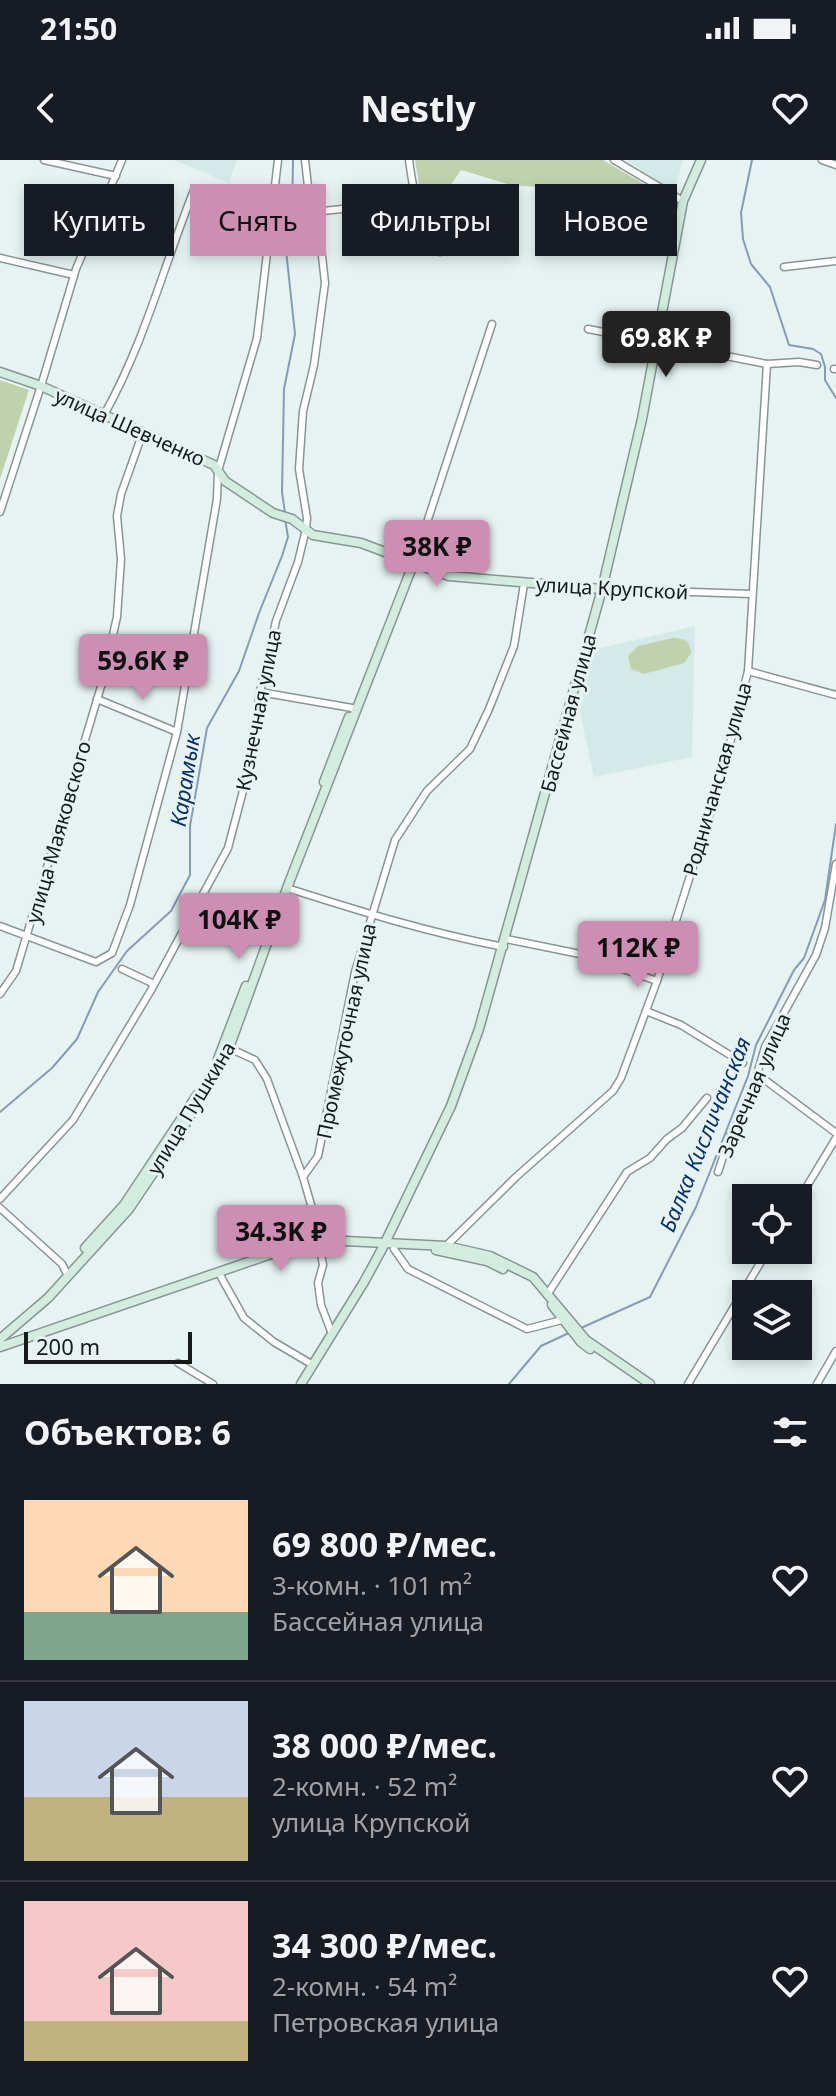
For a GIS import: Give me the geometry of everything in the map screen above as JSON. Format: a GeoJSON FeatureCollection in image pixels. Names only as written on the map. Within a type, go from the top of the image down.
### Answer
{"type":"FeatureCollection","features":[{"type":"Feature","properties":{"kind":"street"},"geometry":{"type":"LineString","coordinates":[[44,160],[116,176]]}},
{"type":"Feature","properties":{"kind":"street"},"geometry":{"type":"LineString","coordinates":[[0,512],[74,275],[122,160]]}},
{"type":"Feature","properties":{"kind":"street"},"geometry":{"type":"LineString","coordinates":[[275,184],[278,160]]}},
{"type":"Feature","properties":{"kind":"street","name":"Кузнечная улица"},"geometry":{"type":"LineString","coordinates":[[305,160],[308,184]]}},
{"type":"Feature","properties":{"kind":"street"},"geometry":{"type":"LineString","coordinates":[[409,160],[414,184]]}},
{"type":"Feature","properties":{"kind":"street"},"geometry":{"type":"LineString","coordinates":[[614,160],[683,201]]}},
{"type":"Feature","properties":{"kind":"street","name":"Бассейная улица"},"geometry":{"type":"LineString","coordinates":[[301,1384],[383,1247],[451,1106],[479,1029],[602,589],[657,342],[683,201],[701,160]]}},
{"type":"Feature","properties":{"kind":"street"},"geometry":{"type":"LineString","coordinates":[[822,160],[836,165]]}},
{"type":"Feature","properties":{"kind":"street"},"geometry":{"type":"LineString","coordinates":[[104,415],[121,385],[151,312],[170,249],[190,200]]}},
{"type":"Feature","properties":{"kind":"street"},"geometry":{"type":"LineString","coordinates":[[0,926],[96,962],[112,953],[130,905],[177,732],[209,556],[218,471],[257,338],[266,256]]}},
{"type":"Feature","properties":{"kind":"street","name":"Кузнечная улица"},"geometry":{"type":"LineString","coordinates":[[0,1199],[73,1120],[154,984],[228,848],[249,768],[260,692],[276,621],[298,562],[306,529],[299,469],[302,425],[325,283],[322,256]]}},
{"type":"Feature","properties":{"kind":"street"},"geometry":{"type":"LineString","coordinates":[[0,258],[74,275]]}},
{"type":"Feature","properties":{"kind":"street"},"geometry":{"type":"LineString","coordinates":[[784,267],[836,261]]}},
{"type":"Feature","properties":{"kind":"street","name":"улица Пушкина"},"geometry":{"type":"LineString","coordinates":[[0,1339],[48,1298],[124,1205],[219,1059],[414,562],[492,324]]}},
{"type":"Feature","properties":{"kind":"street"},"geometry":{"type":"LineString","coordinates":[[588,329],[767,364],[799,362],[817,365]]}},
{"type":"Feature","properties":{"kind":"street","name":"Родничанская улица"},"geometry":{"type":"LineString","coordinates":[[444,1248],[516,1177],[613,1091],[621,1078],[657,981],[723,771],[748,671],[767,364]]}},
{"type":"Feature","properties":{"kind":"street","name":"улица Шевченко"},"geometry":{"type":"LineString","coordinates":[[0,372],[41,386],[214,465],[225,481],[273,513],[292,519]]}},
{"type":"Feature","properties":{"kind":"street","name":"улица Маяковского"},"geometry":{"type":"LineString","coordinates":[[0,994],[16,971],[97,699],[117,617],[121,559],[117,516],[121,494],[143,432]]}},
{"type":"Feature","properties":{"kind":"street","name":"улица Крупской"},"geometry":{"type":"LineString","coordinates":[[292,519],[313,535],[361,543],[449,576],[602,589],[752,594]]}},
{"type":"Feature","properties":{"kind":"street","name":"Промежуточная улица"},"geometry":{"type":"LineString","coordinates":[[303,1177],[318,1156],[355,972],[395,840],[427,791],[470,749],[514,646],[524,584]]}},
{"type":"Feature","properties":{"kind":"street"},"geometry":{"type":"LineString","coordinates":[[748,671],[836,695]]}},
{"type":"Feature","properties":{"kind":"street"},"geometry":{"type":"LineString","coordinates":[[260,692],[354,709]]}},
{"type":"Feature","properties":{"kind":"street"},"geometry":{"type":"LineString","coordinates":[[97,699],[177,732]]}},
{"type":"Feature","properties":{"kind":"street","name":"улица Пушкина"},"geometry":{"type":"LineString","coordinates":[[0,1333],[43,1296],[129,1209],[182,1130],[229,1048],[354,709]]}},
{"type":"Feature","properties":{"kind":"street","name":"Заречная улица"},"geometry":{"type":"LineString","coordinates":[[718,1172],[730,1136],[748,1105],[765,1047],[816,955],[825,928],[836,864]]}},
{"type":"Feature","properties":{"kind":"street"},"geometry":{"type":"LineString","coordinates":[[287,888],[455,938],[580,954],[657,981]]}},
{"type":"Feature","properties":{"kind":"street"},"geometry":{"type":"LineString","coordinates":[[122,969],[154,984]]}},
{"type":"Feature","properties":{"kind":"street"},"geometry":{"type":"LineString","coordinates":[[646,1011],[681,1025],[743,1063]]}},
{"type":"Feature","properties":{"kind":"street"},"geometry":{"type":"LineString","coordinates":[[229,1048],[255,1060],[267,1079],[303,1177],[323,1265],[318,1283],[321,1305],[332,1334]]}},
{"type":"Feature","properties":{"kind":"street"},"geometry":{"type":"LineString","coordinates":[[757,1074],[836,1136],[808,1184]]}},
{"type":"Feature","properties":{"kind":"street","name":"Заречная улица"},"geometry":{"type":"LineString","coordinates":[[547,1295],[627,1172],[650,1158],[682,1128],[707,1098]]}},
{"type":"Feature","properties":{"kind":"street"},"geometry":{"type":"LineString","coordinates":[[0,1208],[62,1264],[66,1273]]}},
{"type":"Feature","properties":{"kind":"street"},"geometry":{"type":"LineString","coordinates":[[0,1349],[320,1245]]}},
{"type":"Feature","properties":{"kind":"street"},"geometry":{"type":"LineString","coordinates":[[0,1349],[286,1249],[320,1245],[444,1248],[487,1261],[527,1280],[547,1295],[584,1341],[641,1384]]}},
{"type":"Feature","properties":{"kind":"street"},"geometry":{"type":"LineString","coordinates":[[383,1247],[444,1248]]}},
{"type":"Feature","properties":{"kind":"street"},"geometry":{"type":"LineString","coordinates":[[394,1249],[408,1269],[527,1329],[567,1320]]}},
{"type":"Feature","properties":{"kind":"street"},"geometry":{"type":"LineString","coordinates":[[688,1384],[760,1264]]}},
{"type":"Feature","properties":{"kind":"street"},"geometry":{"type":"LineString","coordinates":[[221,1277],[244,1318],[274,1342],[313,1365]]}},
{"type":"Feature","properties":{"kind":"street"},"geometry":{"type":"LineString","coordinates":[[584,1341],[650,1384]]}},
{"type":"Feature","properties":{"kind":"street"},"geometry":{"type":"LineString","coordinates":[[817,1384],[836,1351]]}},
{"type":"Feature","properties":{"kind":"street"},"geometry":{"type":"LineString","coordinates":[[178,1363],[213,1384]]}},
{"type":"Feature","properties":{"kind":"shaded area"},"geometry":{"type":"Polygon","coordinates":[[[174,160],[237,160],[229,183],[174,160]]]}},
{"type":"Feature","properties":{"kind":"shaded area"},"geometry":{"type":"Polygon","coordinates":[[[627,160],[683,160],[677,184],[663,184],[627,160]]]}},
{"type":"Feature","properties":{"kind":"shaded area"},"geometry":{"type":"Polygon","coordinates":[[[695,626],[692,757],[594,777],[580,711],[592,650],[695,626]]]}},
{"type":"Feature","properties":{"kind":"green space"},"geometry":{"type":"Polygon","coordinates":[[[415,160],[603,160],[644,184],[519,186],[461,170],[451,184],[419,184],[415,160]]]}},
{"type":"Feature","properties":{"kind":"green space"},"geometry":{"type":"Polygon","coordinates":[[[0,380],[29,390],[0,479],[0,380]]]}},
{"type":"Feature","properties":{"kind":"green space"},"geometry":{"type":"Polygon","coordinates":[[[673,638],[688,643],[691,653],[684,663],[644,674],[631,669],[628,656],[638,646],[673,638]]]}},
{"type":"Feature","properties":{"kind":"waterway","name":"Карамык"},"geometry":{"type":"LineString","coordinates":[[285,513],[282,492],[284,389],[295,334],[286,250],[292,216],[293,160]]}},
{"type":"Feature","properties":{"kind":"waterway","name":"Балка Кисличанская"},"geometry":{"type":"LineString","coordinates":[[752,160],[741,213],[743,239],[751,264],[770,287],[789,345],[813,349],[821,354],[825,380],[836,398]]}},
{"type":"Feature","properties":{"kind":"waterway","name":"Карамык"},"geometry":{"type":"LineString","coordinates":[[0,1112],[52,1068],[77,1039],[98,992],[127,951],[171,911],[190,875],[190,826],[207,728],[239,671],[282,556],[288,537],[285,519]]}},
{"type":"Feature","properties":{"kind":"waterway","name":"Балка Кисличанская"},"geometry":{"type":"LineString","coordinates":[[581,1328],[650,1297],[696,1207],[748,1076],[756,1045],[794,970],[804,958],[825,900],[836,824]]}},
{"type":"Feature","properties":{"kind":"waterway","name":"Балка Кисличанская"},"geometry":{"type":"LineString","coordinates":[[509,1384],[541,1346],[571,1332]]}}]}
